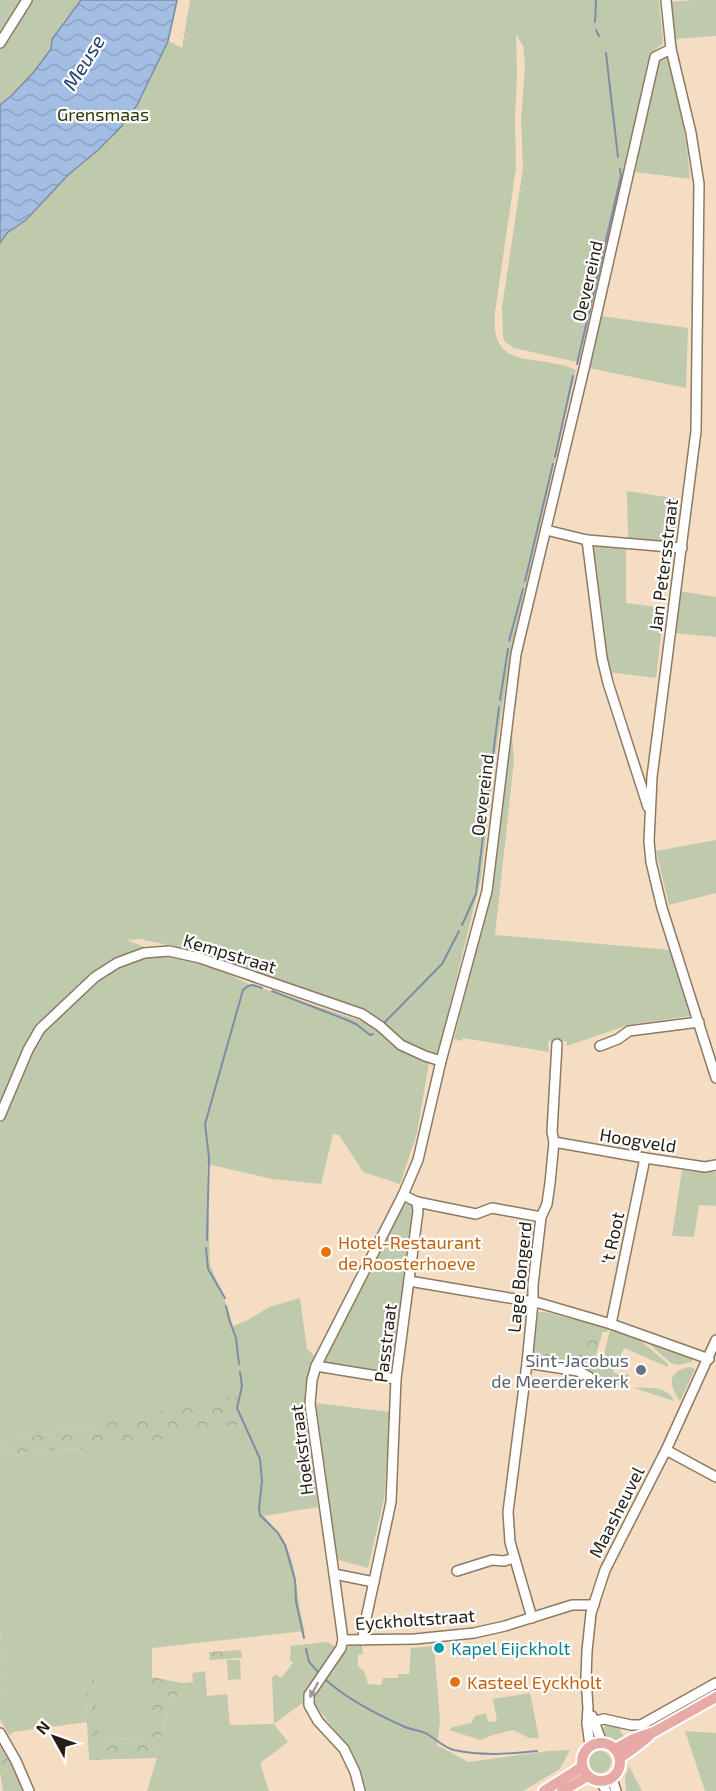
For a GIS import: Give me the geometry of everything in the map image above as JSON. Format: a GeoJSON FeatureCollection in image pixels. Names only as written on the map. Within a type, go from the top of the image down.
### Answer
{"type":"FeatureCollection","features":[{"type":"Feature","properties":{"kind":"main road"},"geometry":{"type":"LineString","coordinates":[[617,1753],[633,1739],[654,1732],[716,1696]]}},
{"type":"Feature","properties":{"kind":"main road"},"geometry":{"type":"LineString","coordinates":[[596,1744],[608,1744],[617,1753],[619,1768],[606,1783],[594,1780],[585,1771],[583,1755],[596,1744]]}},
{"type":"Feature","properties":{"kind":"main road"},"geometry":{"type":"LineString","coordinates":[[544,1791],[585,1771]]}},
{"type":"Feature","properties":{"kind":"main road"},"geometry":{"type":"LineString","coordinates":[[562,1791],[585,1771]]}},
{"type":"Feature","properties":{"kind":"street"},"geometry":{"type":"LineString","coordinates":[[0,43],[27,0]]}},
{"type":"Feature","properties":{"kind":"street","name":"Jan Petersstraat"},"geometry":{"type":"LineString","coordinates":[[666,0],[671,49],[691,133],[699,184],[696,431],[652,777],[649,841],[651,862],[671,938],[713,1057],[716,1078]]}},
{"type":"Feature","properties":{"kind":"street","name":"Oevereind"},"geometry":{"type":"LineString","coordinates":[[441,1061],[487,891],[516,654],[590,346],[652,68],[655,57],[671,49]]}},
{"type":"Feature","properties":{"kind":"street"},"geometry":{"type":"LineString","coordinates":[[546,530],[587,540],[682,548]]}},
{"type":"Feature","properties":{"kind":"street"},"geometry":{"type":"LineString","coordinates":[[587,540],[602,658],[650,812]]}},
{"type":"Feature","properties":{"kind":"street","name":"Kempstraat"},"geometry":{"type":"LineString","coordinates":[[0,1116],[28,1050],[40,1029],[95,976],[117,963],[144,953],[169,951],[200,958],[362,1014],[380,1026],[401,1045],[441,1061]]}},
{"type":"Feature","properties":{"kind":"street"},"geometry":{"type":"LineString","coordinates":[[600,1046],[618,1039],[629,1031],[699,1022]]}},
{"type":"Feature","properties":{"kind":"street","name":"Lage Bongerd"},"geometry":{"type":"LineString","coordinates":[[532,1618],[510,1542],[508,1512],[527,1363],[541,1217],[548,1204],[555,1142],[552,1132],[557,1044]]}},
{"type":"Feature","properties":{"kind":"street"},"geometry":{"type":"LineString","coordinates":[[441,1061],[418,1160],[403,1195],[417,1202],[476,1214],[492,1208],[541,1217]]}},
{"type":"Feature","properties":{"kind":"street","name":"Hoogveld"},"geometry":{"type":"LineString","coordinates":[[555,1142],[705,1167],[716,1165]]}},
{"type":"Feature","properties":{"kind":"street","name":"'t Root"},"geometry":{"type":"LineString","coordinates":[[611,1324],[645,1158]]}},
{"type":"Feature","properties":{"kind":"street","name":"Hoekstraat"},"geometry":{"type":"LineString","coordinates":[[343,1640],[310,1404],[312,1380],[316,1366],[403,1195]]}},
{"type":"Feature","properties":{"kind":"street","name":"Passtraat"},"geometry":{"type":"LineString","coordinates":[[363,1640],[391,1502],[396,1379],[418,1210],[417,1202]]}},
{"type":"Feature","properties":{"kind":"street"},"geometry":{"type":"LineString","coordinates":[[409,1281],[533,1302],[611,1324],[709,1359]]}},
{"type":"Feature","properties":{"kind":"street","name":"Maasheuvel"},"geometry":{"type":"LineString","coordinates":[[596,1744],[588,1708],[586,1661],[591,1613],[605,1570],[666,1450],[716,1342]]}},
{"type":"Feature","properties":{"kind":"street"},"geometry":{"type":"LineString","coordinates":[[527,1363],[578,1371],[589,1377]]}},
{"type":"Feature","properties":{"kind":"street"},"geometry":{"type":"LineString","coordinates":[[316,1366],[396,1379]]}},
{"type":"Feature","properties":{"kind":"street"},"geometry":{"type":"LineString","coordinates":[[666,1450],[716,1477]]}},
{"type":"Feature","properties":{"kind":"street"},"geometry":{"type":"LineString","coordinates":[[457,1571],[492,1560],[504,1561],[514,1558]]}},
{"type":"Feature","properties":{"kind":"street"},"geometry":{"type":"LineString","coordinates":[[334,1574],[374,1582]]}},
{"type":"Feature","properties":{"kind":"street","name":"Eyckholtstraat"},"geometry":{"type":"LineString","coordinates":[[343,1640],[415,1639],[474,1633],[572,1605],[594,1605]]}},
{"type":"Feature","properties":{"kind":"street"},"geometry":{"type":"LineString","coordinates":[[343,1640],[341,1648],[309,1695],[309,1705],[318,1721],[344,1749],[356,1772],[360,1791]]}},
{"type":"Feature","properties":{"kind":"street"},"geometry":{"type":"LineString","coordinates":[[590,1721],[604,1719],[641,1725],[716,1683]]}},
{"type":"Feature","properties":{"kind":"street"},"geometry":{"type":"LineString","coordinates":[[0,1733],[29,1791]]}},
{"type":"Feature","properties":{"kind":"street"},"geometry":{"type":"LineString","coordinates":[[606,1783],[616,1791]]}},
{"type":"Feature","properties":{"kind":"green space"},"geometry":{"type":"Polygon","coordinates":[[[0,0],[23,0],[0,35],[0,0]]]}},
{"type":"Feature","properties":{"kind":"green space"},"geometry":{"type":"Polygon","coordinates":[[[30,0],[81,0],[63,22],[53,45],[35,72],[0,105],[0,50],[30,0]]]}},
{"type":"Feature","properties":{"kind":"green space","name":"Grensmaas"},"geometry":{"type":"Polygon","coordinates":[[[139,0],[178,0],[169,41],[182,48],[190,0],[659,0],[663,43],[652,53],[579,361],[572,361],[514,348],[505,342],[503,337],[502,307],[523,168],[521,120],[525,65],[523,46],[516,34],[516,168],[495,312],[495,332],[500,345],[508,353],[519,358],[562,365],[576,370],[512,646],[496,750],[481,878],[439,1050],[435,1055],[407,1044],[369,1012],[227,964],[196,951],[140,939],[127,940],[150,949],[85,981],[36,1028],[25,1046],[0,1105],[0,182],[139,0]]]}},
{"type":"Feature","properties":{"kind":"green space"},"geometry":{"type":"Polygon","coordinates":[[[716,0],[716,36],[675,39],[670,2],[716,0]]]}},
{"type":"Feature","properties":{"kind":"green space"},"geometry":{"type":"Polygon","coordinates":[[[666,55],[669,59],[682,119],[690,179],[635,172],[658,62],[662,56],[666,55]]]}},
{"type":"Feature","properties":{"kind":"green space"},"geometry":{"type":"Polygon","coordinates":[[[601,316],[688,328],[686,388],[589,368],[601,316]]]}},
{"type":"Feature","properties":{"kind":"green space"},"geometry":{"type":"Polygon","coordinates":[[[627,491],[679,499],[673,539],[669,542],[628,538],[627,491]]]}},
{"type":"Feature","properties":{"kind":"green space"},"geometry":{"type":"Polygon","coordinates":[[[590,541],[626,545],[626,603],[664,608],[656,678],[608,672],[590,541]]]}},
{"type":"Feature","properties":{"kind":"green space"},"geometry":{"type":"Polygon","coordinates":[[[679,591],[716,597],[716,637],[673,633],[679,591]]]}},
{"type":"Feature","properties":{"kind":"green space"},"geometry":{"type":"Polygon","coordinates":[[[511,721],[514,761],[495,935],[671,950],[690,1016],[628,1025],[567,1046],[566,1041],[548,1041],[549,1052],[463,1038],[462,1041],[454,1039],[492,887],[511,721]]]}},
{"type":"Feature","properties":{"kind":"green space"},"geometry":{"type":"Polygon","coordinates":[[[716,840],[716,893],[669,905],[656,851],[716,840]]]}},
{"type":"Feature","properties":{"kind":"green space"},"geometry":{"type":"Polygon","coordinates":[[[163,954],[202,962],[249,984],[362,1021],[374,1027],[396,1047],[429,1062],[417,1133],[400,1184],[363,1172],[339,1135],[333,1134],[321,1184],[272,1179],[207,1164],[210,1265],[233,1326],[269,1307],[300,1298],[307,1349],[315,1356],[307,1378],[305,1393],[318,1507],[264,1516],[282,1538],[291,1558],[305,1631],[152,1648],[152,1738],[98,1739],[94,1679],[3,1689],[0,1626],[0,1456],[46,1450],[96,1449],[241,1425],[235,1411],[238,1396],[0,1442],[0,1124],[28,1056],[42,1030],[88,986],[126,963],[163,954]]]}},
{"type":"Feature","properties":{"kind":"green space"},"geometry":{"type":"Polygon","coordinates":[[[682,1170],[716,1172],[716,1206],[699,1205],[694,1237],[672,1236],[682,1170]]]}},
{"type":"Feature","properties":{"kind":"green space"},"geometry":{"type":"Polygon","coordinates":[[[406,1204],[413,1206],[396,1356],[390,1374],[327,1365],[324,1361],[396,1218],[406,1204]]]}},
{"type":"Feature","properties":{"kind":"green space"},"geometry":{"type":"Polygon","coordinates":[[[536,1312],[572,1319],[576,1317],[608,1329],[607,1332],[596,1332],[591,1372],[596,1360],[602,1362],[610,1330],[640,1340],[668,1364],[668,1367],[624,1348],[613,1372],[623,1377],[625,1374],[629,1375],[624,1387],[590,1376],[579,1369],[576,1358],[544,1355],[538,1361],[531,1361],[536,1312]]]}},
{"type":"Feature","properties":{"kind":"green space"},"geometry":{"type":"Polygon","coordinates":[[[603,1331],[591,1373],[579,1355],[581,1345],[588,1337],[603,1331]]]}},
{"type":"Feature","properties":{"kind":"green space"},"geometry":{"type":"Polygon","coordinates":[[[643,1339],[693,1358],[692,1362],[678,1365],[671,1363],[643,1339]]]}},
{"type":"Feature","properties":{"kind":"green space"},"geometry":{"type":"Polygon","coordinates":[[[565,1353],[576,1358],[579,1369],[563,1365],[561,1360],[543,1357],[545,1354],[565,1353]]]}},
{"type":"Feature","properties":{"kind":"green space"},"geometry":{"type":"Polygon","coordinates":[[[690,1367],[695,1369],[680,1401],[673,1390],[672,1380],[677,1372],[690,1367]]]}},
{"type":"Feature","properties":{"kind":"green space"},"geometry":{"type":"Polygon","coordinates":[[[634,1388],[662,1390],[667,1392],[674,1401],[634,1388]]]}},
{"type":"Feature","properties":{"kind":"green space"},"geometry":{"type":"Polygon","coordinates":[[[238,1395],[236,1411],[241,1425],[122,1446],[46,1450],[0,1456],[0,1442],[238,1395]]]}},
{"type":"Feature","properties":{"kind":"green space"},"geometry":{"type":"Polygon","coordinates":[[[316,1403],[390,1412],[384,1499],[368,1568],[339,1560],[335,1555],[316,1403]]]}},
{"type":"Feature","properties":{"kind":"green space"},"geometry":{"type":"Polygon","coordinates":[[[0,1626],[3,1688],[94,1679],[99,1739],[152,1738],[152,1677],[182,1683],[184,1694],[171,1696],[157,1758],[89,1760],[85,1686],[0,1694],[0,1626]]]}},
{"type":"Feature","properties":{"kind":"green space"},"geometry":{"type":"Polygon","coordinates":[[[327,1642],[337,1647],[305,1701],[274,1724],[272,1678],[276,1674],[281,1678],[293,1663],[289,1659],[290,1646],[327,1642]]]}},
{"type":"Feature","properties":{"kind":"green space"},"geometry":{"type":"Polygon","coordinates":[[[362,1645],[363,1654],[358,1655],[358,1666],[364,1671],[368,1684],[381,1685],[383,1678],[398,1678],[398,1674],[409,1674],[411,1648],[434,1646],[440,1721],[437,1745],[468,1762],[570,1750],[560,1769],[523,1791],[366,1791],[351,1755],[313,1702],[313,1697],[349,1646],[362,1645]]]}},
{"type":"Feature","properties":{"kind":"green space"},"geometry":{"type":"Polygon","coordinates":[[[241,1650],[242,1658],[210,1660],[209,1652],[241,1650]]]}},
{"type":"Feature","properties":{"kind":"green space"},"geometry":{"type":"Polygon","coordinates":[[[227,1660],[240,1660],[241,1679],[228,1680],[227,1660]]]}},
{"type":"Feature","properties":{"kind":"green space"},"geometry":{"type":"Polygon","coordinates":[[[205,1671],[207,1696],[227,1694],[230,1725],[274,1724],[288,1742],[260,1763],[269,1791],[147,1791],[171,1696],[183,1694],[182,1683],[193,1682],[192,1673],[205,1671]]]}},
{"type":"Feature","properties":{"kind":"green space"},"geometry":{"type":"Polygon","coordinates":[[[85,1685],[87,1722],[13,1732],[10,1736],[0,1720],[0,1694],[85,1685]]]}},
{"type":"Feature","properties":{"kind":"green space"},"geometry":{"type":"Polygon","coordinates":[[[530,1693],[539,1738],[529,1738],[513,1730],[480,1740],[449,1730],[471,1723],[475,1716],[486,1713],[488,1722],[497,1721],[493,1699],[530,1693]]]}},
{"type":"Feature","properties":{"kind":"green space"},"geometry":{"type":"Polygon","coordinates":[[[607,1724],[620,1727],[626,1739],[615,1742],[605,1738],[602,1730],[607,1724]]]}},
{"type":"Feature","properties":{"kind":"green space"},"geometry":{"type":"Polygon","coordinates":[[[685,1731],[716,1733],[716,1791],[705,1791],[685,1731]]]}},
{"type":"Feature","properties":{"kind":"green space"},"geometry":{"type":"Polygon","coordinates":[[[0,1738],[15,1765],[0,1772],[0,1738]]]}},
{"type":"Feature","properties":{"kind":"green space"},"geometry":{"type":"Polygon","coordinates":[[[600,1751],[608,1754],[611,1762],[608,1770],[600,1773],[592,1770],[589,1762],[592,1754],[600,1751]]]}},
{"type":"Feature","properties":{"kind":"green space"},"geometry":{"type":"Polygon","coordinates":[[[15,1765],[24,1791],[3,1791],[0,1772],[15,1765]]]}},
{"type":"Feature","properties":{"kind":"green space"},"geometry":{"type":"Polygon","coordinates":[[[629,1766],[642,1791],[626,1791],[625,1777],[629,1766]]]}},
{"type":"Feature","properties":{"kind":"water","name":"Meuse"},"geometry":{"type":"Polygon","coordinates":[[[81,0],[177,0],[168,41],[137,105],[121,127],[68,175],[26,220],[7,233],[0,243],[0,105],[33,73],[51,49],[52,39],[81,0]]]}},
{"type":"Feature","properties":{"kind":"waterway"},"geometry":{"type":"LineString","coordinates":[[595,22],[596,0]]}},
{"type":"Feature","properties":{"kind":"waterway"},"geometry":{"type":"LineString","coordinates":[[596,30],[599,36]]}},
{"type":"Feature","properties":{"kind":"waterway"},"geometry":{"type":"LineString","coordinates":[[606,53],[618,157]]}},
{"type":"Feature","properties":{"kind":"waterway"},"geometry":{"type":"LineString","coordinates":[[577,364],[621,176],[620,169]]}},
{"type":"Feature","properties":{"kind":"waterway"},"geometry":{"type":"LineString","coordinates":[[555,457],[573,376]]}},
{"type":"Feature","properties":{"kind":"waterway"},"geometry":{"type":"LineString","coordinates":[[525,581],[553,464]]}},
{"type":"Feature","properties":{"kind":"waterway"},"geometry":{"type":"LineString","coordinates":[[509,641],[523,589]]}},
{"type":"Feature","properties":{"kind":"waterway"},"geometry":{"type":"LineString","coordinates":[[500,700],[508,649]]}},
{"type":"Feature","properties":{"kind":"waterway"},"geometry":{"type":"LineString","coordinates":[[490,779],[499,707]]}},
{"type":"Feature","properties":{"kind":"waterway"},"geometry":{"type":"LineString","coordinates":[[462,925],[476,894],[489,786]]}},
{"type":"Feature","properties":{"kind":"waterway"},"geometry":{"type":"LineString","coordinates":[[385,1022],[442,964],[459,931]]}},
{"type":"Feature","properties":{"kind":"waterway"},"geometry":{"type":"LineString","coordinates":[[207,1240],[209,1158],[205,1124],[243,990],[253,985],[262,988]]}},
{"type":"Feature","properties":{"kind":"waterway"},"geometry":{"type":"LineString","coordinates":[[272,991],[347,1020],[370,1035],[373,1034]]}},
{"type":"Feature","properties":{"kind":"waterway"},"geometry":{"type":"LineString","coordinates":[[206,1248],[208,1269],[225,1298]]}},
{"type":"Feature","properties":{"kind":"waterway"},"geometry":{"type":"LineString","coordinates":[[226,1306],[236,1338],[239,1364]]}},
{"type":"Feature","properties":{"kind":"waterway"},"geometry":{"type":"LineString","coordinates":[[240,1372],[242,1386],[237,1408],[260,1459],[262,1481],[260,1515],[278,1533],[285,1545],[295,1580],[296,1601],[304,1638]]}},
{"type":"Feature","properties":{"kind":"waterway"},"geometry":{"type":"LineString","coordinates":[[306,1649],[309,1662],[320,1674]]}},
{"type":"Feature","properties":{"kind":"waterway"},"geometry":{"type":"LineString","coordinates":[[326,1680],[344,1694],[384,1717],[424,1733],[454,1750],[496,1754],[537,1751]]}},
{"type":"Feature","properties":{"kind":"place","name":"Hotel-Restaurant de Roosterhoeve"},"geometry":{"type":"Point","coordinates":[326,1252]}},
{"type":"Feature","properties":{"kind":"place","name":"Sint-Jacobus de Meerderekerk"},"geometry":{"type":"Point","coordinates":[641,1370]}},
{"type":"Feature","properties":{"kind":"place","name":"Kapel Eijckholt"},"geometry":{"type":"Point","coordinates":[439,1648]}},
{"type":"Feature","properties":{"kind":"place","name":"Kasteel Eyckholt"},"geometry":{"type":"Point","coordinates":[455,1682]}}]}
